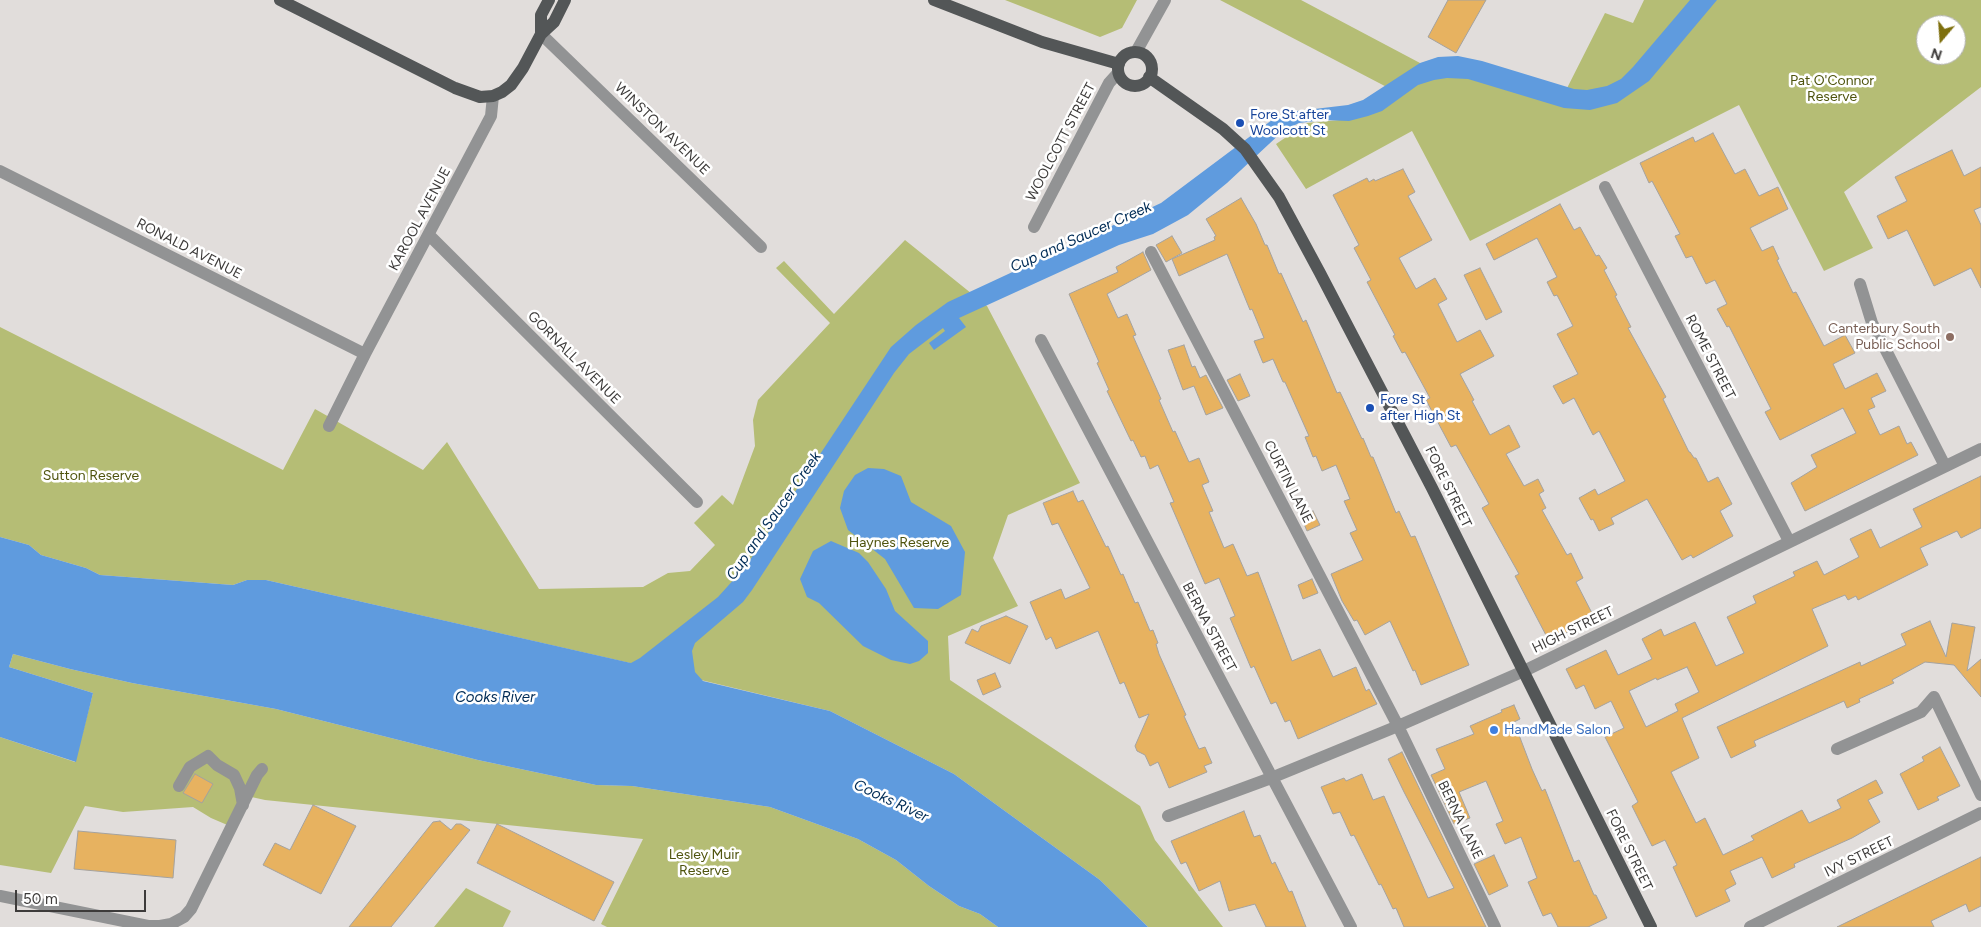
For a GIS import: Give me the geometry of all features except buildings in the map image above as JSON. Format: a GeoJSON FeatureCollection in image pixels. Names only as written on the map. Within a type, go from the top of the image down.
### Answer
{"type":"FeatureCollection","features":[{"type":"Feature","properties":{"kind":"main road"},"geometry":{"type":"LineString","coordinates":[[280,0],[461,91],[480,97],[492,96],[512,85],[541,34],[554,22],[565,0]]}},
{"type":"Feature","properties":{"kind":"main road"},"geometry":{"type":"LineString","coordinates":[[541,34],[541,15],[550,0]]}},
{"type":"Feature","properties":{"kind":"main road"},"geometry":{"type":"LineString","coordinates":[[934,0],[1042,42],[1118,68],[1124,81],[1132,85],[1142,84],[1151,72],[1150,61],[1146,56],[1136,52],[1125,55],[1118,68]]}},
{"type":"Feature","properties":{"kind":"main road","name":"FORE STREET"},"geometry":{"type":"LineString","coordinates":[[1149,77],[1223,129],[1245,149],[1268,181],[1320,273],[1423,471],[1651,927]]}},
{"type":"Feature","properties":{"kind":"street"},"geometry":{"type":"LineString","coordinates":[[1136,52],[1165,0]]}},
{"type":"Feature","properties":{"kind":"street","name":"WINSTON AVENUE"},"geometry":{"type":"LineString","coordinates":[[541,34],[761,247]]}},
{"type":"Feature","properties":{"kind":"street","name":"WOOLCOTT STREET"},"geometry":{"type":"LineString","coordinates":[[1034,227],[1118,68]]}},
{"type":"Feature","properties":{"kind":"street","name":"KAROOL AVENUE"},"geometry":{"type":"LineString","coordinates":[[329,426],[491,116],[492,96]]}},
{"type":"Feature","properties":{"kind":"street","name":"RONALD AVENUE"},"geometry":{"type":"LineString","coordinates":[[0,171],[365,354]]}},
{"type":"Feature","properties":{"kind":"street","name":"ROME STREET"},"geometry":{"type":"LineString","coordinates":[[1605,187],[1789,541]]}},
{"type":"Feature","properties":{"kind":"street","name":"GORNALL AVENUE"},"geometry":{"type":"LineString","coordinates":[[429,235],[698,502]]}},
{"type":"Feature","properties":{"kind":"street","name":"CURTIN LANE"},"geometry":{"type":"LineString","coordinates":[[1151,252],[1398,726]]}},
{"type":"Feature","properties":{"kind":"street"},"geometry":{"type":"LineString","coordinates":[[1860,284],[1872,323],[1946,466]]}},
{"type":"Feature","properties":{"kind":"street","name":"BERNA STREET"},"geometry":{"type":"LineString","coordinates":[[1041,340],[1350,927]]}},
{"type":"Feature","properties":{"kind":"street","name":"HIGH STREET"},"geometry":{"type":"LineString","coordinates":[[1168,816],[1271,778],[1398,726],[1524,671],[1981,449]]}},
{"type":"Feature","properties":{"kind":"street"},"geometry":{"type":"LineString","coordinates":[[1837,749],[1921,712],[1934,697],[1981,795]]}},
{"type":"Feature","properties":{"kind":"street","name":"BERNA LANE"},"geometry":{"type":"LineString","coordinates":[[1398,726],[1495,927]]}},
{"type":"Feature","properties":{"kind":"street"},"geometry":{"type":"LineString","coordinates":[[180,786],[190,767],[208,756],[217,765],[234,776],[240,788],[243,804]]}},
{"type":"Feature","properties":{"kind":"street"},"geometry":{"type":"LineString","coordinates":[[0,896],[148,926],[172,924],[184,917],[191,908],[257,775],[262,769]]}},
{"type":"Feature","properties":{"kind":"street","name":"IVY STREET"},"geometry":{"type":"LineString","coordinates":[[1750,927],[1981,813]]}},
{"type":"Feature","properties":{"kind":"green space"},"geometry":{"type":"Polygon","coordinates":[[[1005,0],[1137,0],[1122,28],[1100,37],[1005,0]]]}},
{"type":"Feature","properties":{"kind":"green space","name":"Pat O'Connor Reserve"},"geometry":{"type":"Polygon","coordinates":[[[1220,0],[1301,0],[1420,63],[1435,77],[1468,76],[1559,104],[1605,13],[1633,23],[1644,0],[1981,0],[1981,87],[1844,192],[1873,248],[1824,271],[1739,105],[1470,241],[1412,131],[1306,189],[1276,144],[1307,123],[1350,119],[1402,95],[1220,0]]]}},
{"type":"Feature","properties":{"kind":"green space","name":"Sutton Reserve"},"geometry":{"type":"Polygon","coordinates":[[[905,240],[987,306],[1080,483],[1008,515],[993,558],[1018,606],[948,636],[950,680],[1140,806],[1155,840],[1223,927],[1148,927],[1100,880],[954,774],[830,711],[630,663],[266,580],[247,580],[233,585],[100,575],[86,568],[41,555],[29,545],[0,537],[0,327],[283,470],[315,409],[423,470],[447,442],[539,589],[643,587],[668,573],[690,571],[715,545],[694,523],[722,495],[733,505],[755,446],[753,420],[758,400],[830,323],[776,268],[784,261],[834,314],[905,240]]]}},
{"type":"Feature","properties":{"kind":"green space","name":"Lesley Muir Reserve"},"geometry":{"type":"Polygon","coordinates":[[[13,654],[132,683],[276,709],[478,760],[596,785],[632,786],[770,807],[858,839],[896,860],[929,886],[959,906],[980,914],[998,927],[607,927],[601,924],[643,839],[265,800],[247,796],[232,827],[211,818],[193,807],[123,812],[85,806],[51,873],[0,865],[0,737],[75,762],[93,693],[9,667],[13,654]]]}},
{"type":"Feature","properties":{"kind":"green space"},"geometry":{"type":"Polygon","coordinates":[[[466,888],[511,911],[503,927],[434,927],[466,888]]]}},
{"type":"Feature","properties":{"kind":"water","name":"Cooks River"},"geometry":{"type":"Polygon","coordinates":[[[1690,0],[1717,0],[1649,81],[1617,103],[1590,110],[1564,108],[1468,79],[1447,78],[1418,85],[1382,111],[1368,116],[1349,121],[1323,120],[1299,123],[1283,131],[1227,183],[1188,215],[1153,234],[1119,245],[959,318],[966,327],[934,350],[929,343],[945,331],[943,328],[909,354],[894,373],[743,602],[695,643],[692,651],[695,672],[703,681],[830,711],[954,774],[1100,880],[1148,927],[998,927],[980,914],[959,906],[929,886],[896,860],[858,839],[770,807],[632,786],[596,785],[478,760],[276,709],[132,683],[13,654],[9,667],[93,693],[76,762],[0,737],[0,537],[29,545],[41,555],[86,568],[100,575],[233,585],[247,580],[266,580],[631,663],[718,597],[746,566],[891,347],[916,325],[948,302],[1161,203],[1272,120],[1289,112],[1348,105],[1363,100],[1420,63],[1438,57],[1458,56],[1482,61],[1574,89],[1587,90],[1607,86],[1621,79],[1633,67],[1690,0]]]}},
{"type":"Feature","properties":{"kind":"water"},"geometry":{"type":"Polygon","coordinates":[[[868,468],[884,469],[901,476],[911,502],[951,526],[965,552],[961,595],[938,609],[914,608],[885,559],[848,530],[840,508],[844,491],[855,475],[868,468]]]}},
{"type":"Feature","properties":{"kind":"water"},"geometry":{"type":"Polygon","coordinates":[[[831,541],[859,553],[868,562],[886,589],[895,611],[928,641],[928,653],[919,661],[910,664],[891,660],[863,646],[819,603],[807,597],[800,579],[813,551],[831,541]]]}},
{"type":"Feature","properties":{"kind":"place","name":"Fore St after Woolcott St"},"geometry":{"type":"Point","coordinates":[1240,123]}},
{"type":"Feature","properties":{"kind":"place","name":"Canterbury South Public School"},"geometry":{"type":"Point","coordinates":[1950,337]}},
{"type":"Feature","properties":{"kind":"place","name":"Fore St after High St"},"geometry":{"type":"Point","coordinates":[1370,408]}},
{"type":"Feature","properties":{"kind":"place","name":"HandMade Salon"},"geometry":{"type":"Point","coordinates":[1494,730]}},
{"type":"Feature","properties":{"kind":"water label","name":"Cup and Saucer Creek"},"geometry":{"type":"Point","coordinates":[1081,237]}},
{"type":"Feature","properties":{"kind":"water label","name":"Cup and Saucer Creek"},"geometry":{"type":"Point","coordinates":[774,516]}},
{"type":"Feature","properties":{"kind":"park label","name":"Haynes Reserve"},"geometry":{"type":"Point","coordinates":[899,543]}}]}
